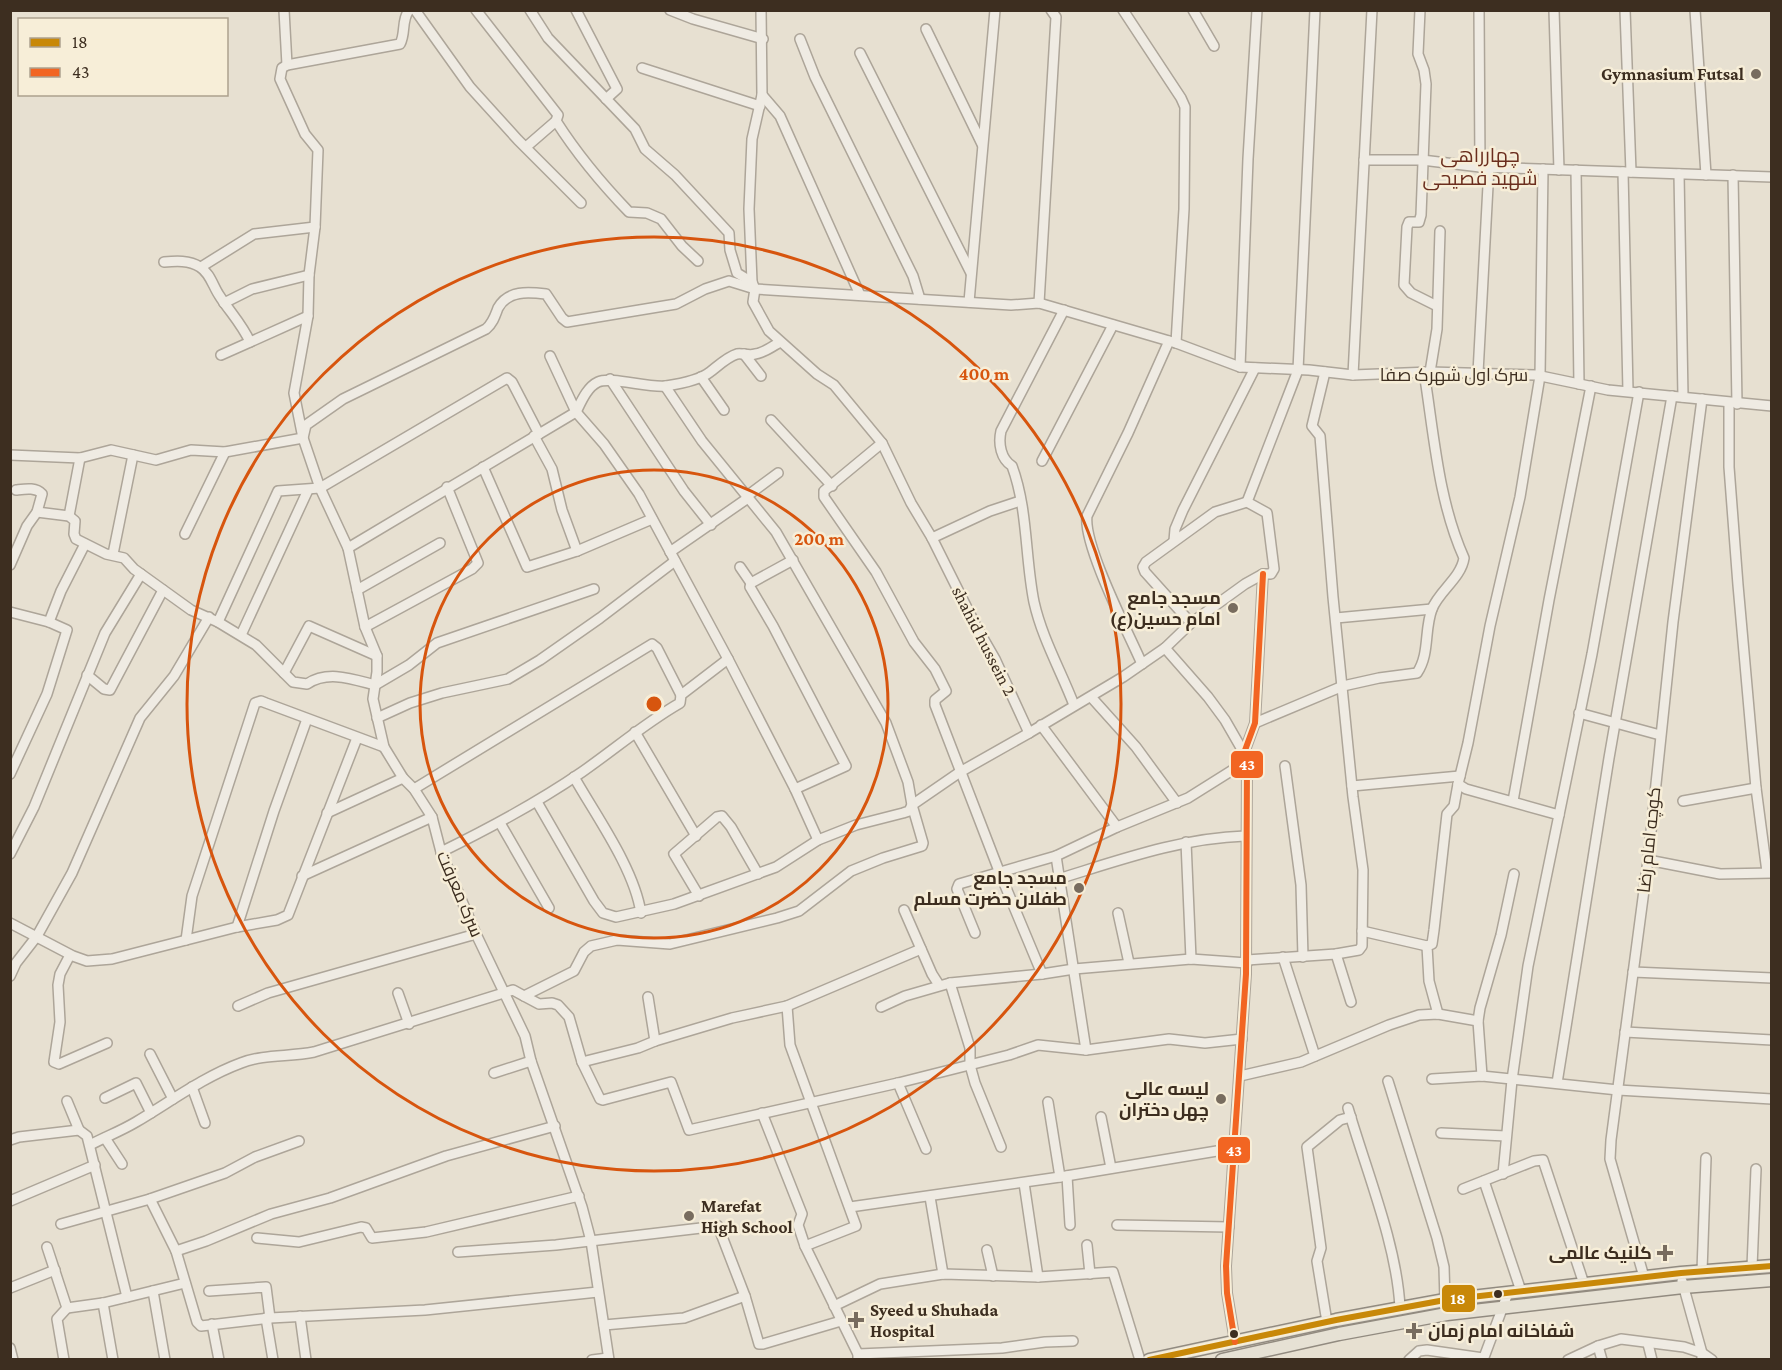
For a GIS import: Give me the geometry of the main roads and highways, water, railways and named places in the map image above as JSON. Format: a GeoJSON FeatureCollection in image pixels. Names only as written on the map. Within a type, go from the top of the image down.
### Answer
{"type":"FeatureCollection","features":[{"type":"Feature","properties":{"kind":"main road"},"geometry":{"type":"LineString","coordinates":[[1149,1359],[1445,1300],[1682,1273],[1772,1266]]}},
{"type":"Feature","properties":{"kind":"main road"},"geometry":{"type":"LineString","coordinates":[[1222,1359],[1403,1322],[1683,1287],[1772,1280]]}},
{"type":"Feature","properties":{"kind":"place","name":"Gymnasium Futsal"},"geometry":{"type":"Point","coordinates":[1756,74]}},
{"type":"Feature","properties":{"kind":"place","name":"مسجد جامع امام حسین(ع)"},"geometry":{"type":"Point","coordinates":[1233,608]}},
{"type":"Feature","properties":{"kind":"place","name":"مسجد جامع طفلان حضرت مسلم"},"geometry":{"type":"Point","coordinates":[1079,888]}},
{"type":"Feature","properties":{"kind":"place","name":"لیسه عالی چهل دختران"},"geometry":{"type":"Point","coordinates":[1221,1099]}},
{"type":"Feature","properties":{"kind":"place","name":"Marefat High School"},"geometry":{"type":"Point","coordinates":[689,1216]}},
{"type":"Feature","properties":{"kind":"place","name":"کلنیک عالمی"},"geometry":{"type":"Point","coordinates":[1665,1253]}},
{"type":"Feature","properties":{"kind":"place","name":"Syeed u Shuhada Hospital"},"geometry":{"type":"Point","coordinates":[856,1320]}},
{"type":"Feature","properties":{"kind":"place","name":"شفاخانه امام زمان"},"geometry":{"type":"Point","coordinates":[1414,1331]}},
{"type":"Feature","properties":{"kind":"district","name":"چهارراهی شهید فصیحی"},"geometry":{"type":"Point","coordinates":[1480,166]}}]}
